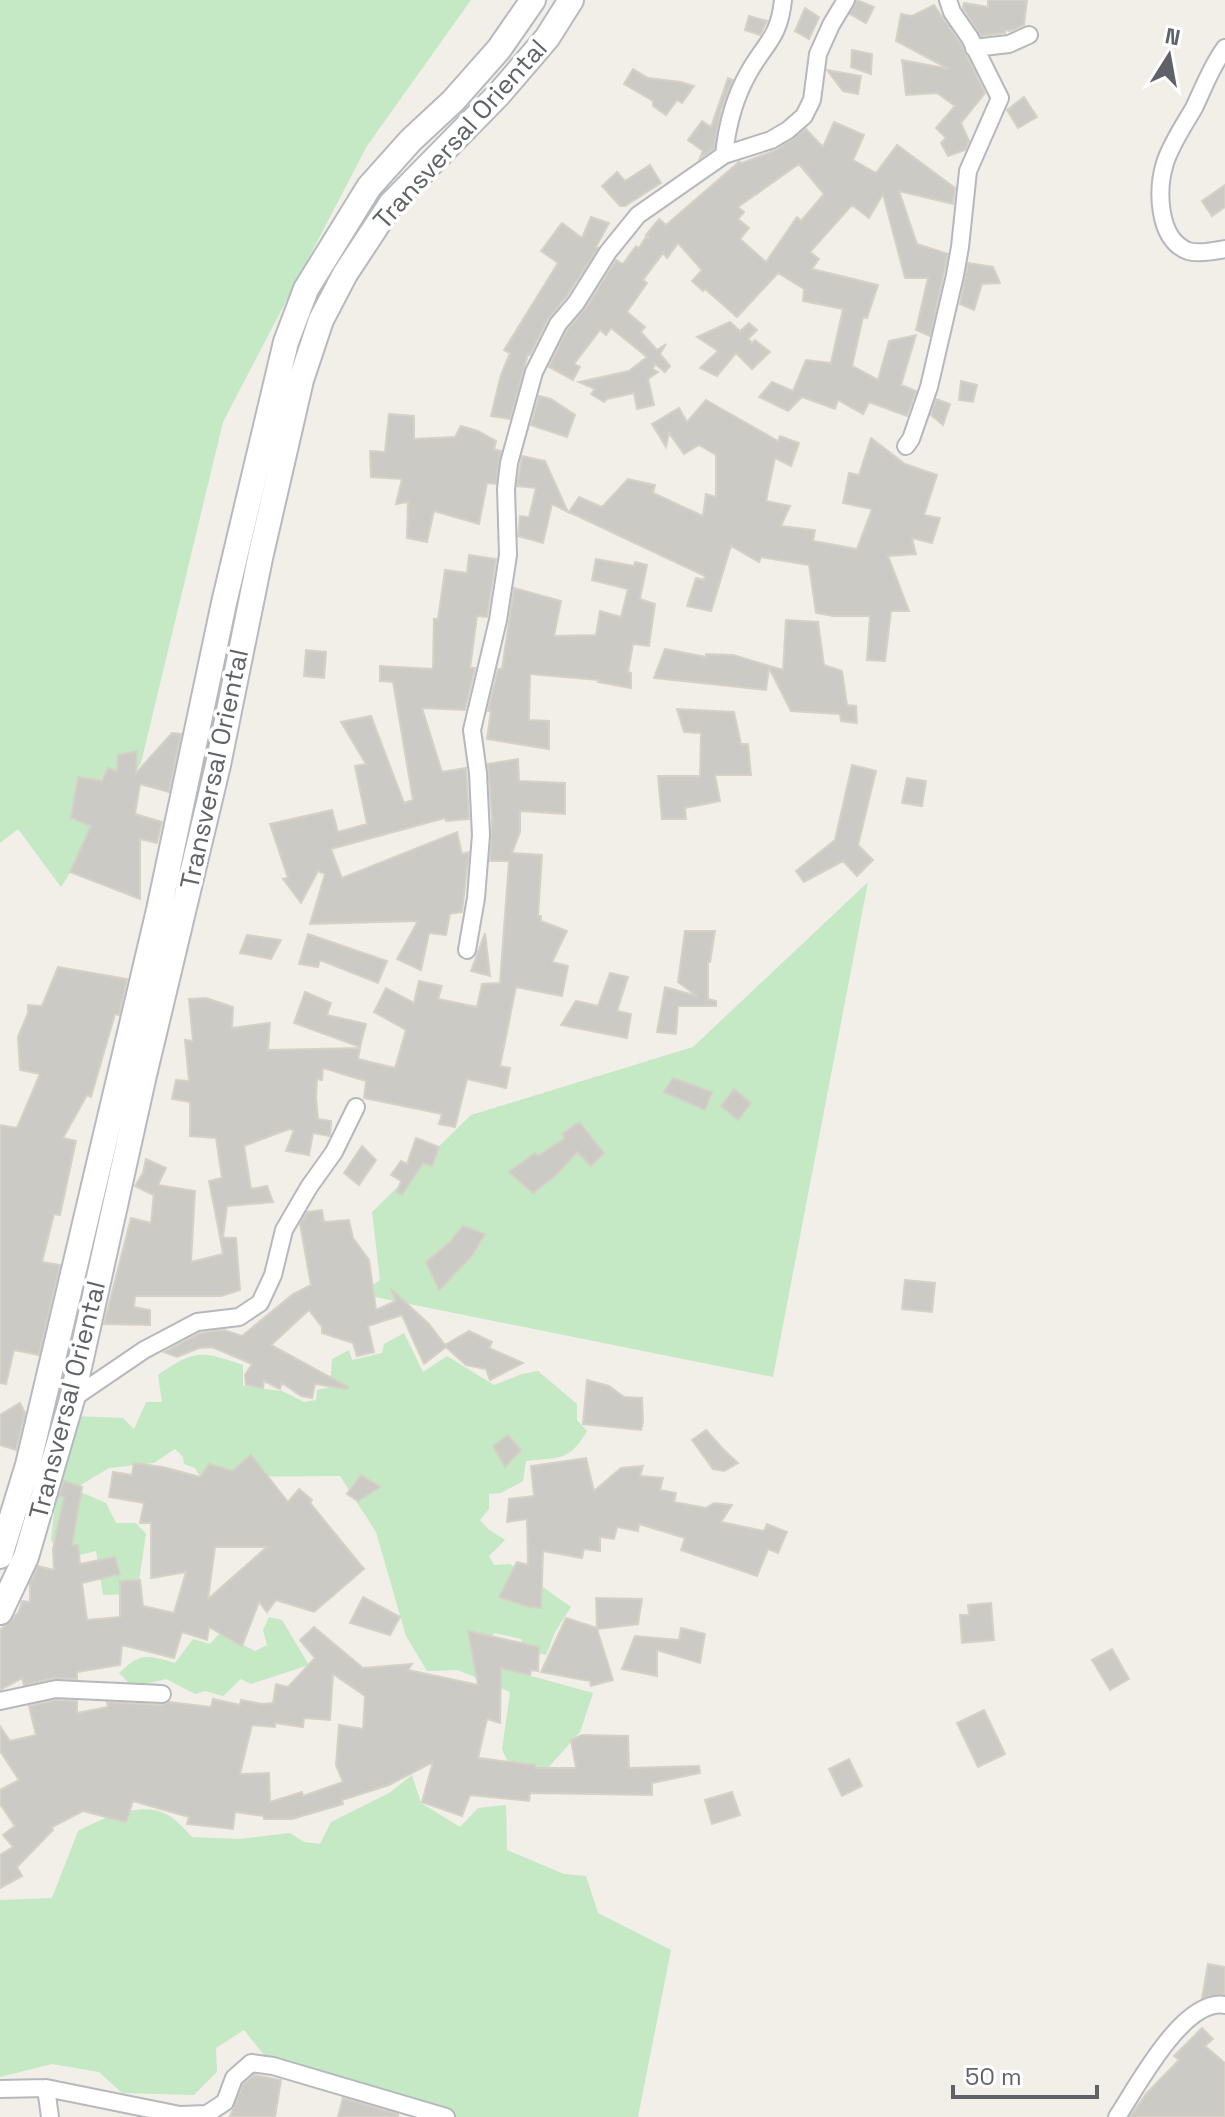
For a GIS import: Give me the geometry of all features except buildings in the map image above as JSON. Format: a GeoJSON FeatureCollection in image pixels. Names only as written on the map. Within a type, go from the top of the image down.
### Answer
{"type":"FeatureCollection","features":[{"type":"Feature","properties":{"kind":"main road","name":"Transversal Oriental"},"geometry":{"type":"LineString","coordinates":[[0,1612],[26,1557],[72,1399],[166,927],[224,603],[286,342],[306,289],[369,187],[490,59],[533,0]]}},
{"type":"Feature","properties":{"kind":"main road","name":"Transversal Oriental"},"geometry":{"type":"LineString","coordinates":[[0,1556],[28,1465],[166,927],[201,841],[242,635],[301,380],[321,320],[345,274],[391,204],[499,94],[547,38],[571,0]]}},
{"type":"Feature","properties":{"kind":"street"},"geometry":{"type":"LineString","coordinates":[[724,155],[727,123],[749,72],[771,43],[781,21],[783,0]]}},
{"type":"Feature","properties":{"kind":"street"},"geometry":{"type":"LineString","coordinates":[[467,950],[476,898],[481,835],[472,730],[498,620],[508,555],[506,489],[509,463],[534,372],[558,324],[576,303],[628,226],[661,197],[724,155],[771,140],[804,116],[812,100],[818,54],[846,0]]}},
{"type":"Feature","properties":{"kind":"street"},"geometry":{"type":"LineString","coordinates":[[906,446],[925,399],[944,326],[960,247],[968,171],[1000,98],[948,0]]}},
{"type":"Feature","properties":{"kind":"street"},"geometry":{"type":"LineString","coordinates":[[974,48],[1009,44],[1029,35]]}},
{"type":"Feature","properties":{"kind":"street"},"geometry":{"type":"LineString","coordinates":[[1225,48],[1213,65],[1166,160],[1161,197],[1167,229],[1177,244],[1190,252],[1225,249]]}},
{"type":"Feature","properties":{"kind":"street"},"geometry":{"type":"LineString","coordinates":[[72,1399],[144,1350],[197,1322],[239,1317],[260,1303],[273,1275],[284,1230],[334,1152],[356,1107]]}},
{"type":"Feature","properties":{"kind":"street"},"geometry":{"type":"LineString","coordinates":[[0,1701],[56,1689],[162,1694]]}},
{"type":"Feature","properties":{"kind":"street"},"geometry":{"type":"LineString","coordinates":[[1117,2117],[1177,2028],[1191,2016],[1217,2004],[1225,2005]]}},
{"type":"Feature","properties":{"kind":"street"},"geometry":{"type":"LineString","coordinates":[[0,2089],[46,2088],[180,2115],[207,2114],[225,2102],[234,2078],[251,2063],[273,2066],[446,2117]]}},
{"type":"Feature","properties":{"kind":"street"},"geometry":{"type":"LineString","coordinates":[[46,2088],[50,2117]]}},
{"type":"Feature","properties":{"kind":"green space"},"geometry":{"type":"Polygon","coordinates":[[[0,0],[471,0],[367,146],[223,422],[141,763],[61,887],[18,829],[0,843],[0,0]]]}},
{"type":"Feature","properties":{"kind":"green space"},"geometry":{"type":"Polygon","coordinates":[[[868,882],[773,1377],[360,1294],[380,1280],[372,1212],[471,1115],[693,1047],[868,882]]]}},
{"type":"Feature","properties":{"kind":"green space"},"geometry":{"type":"Polygon","coordinates":[[[404,1333],[423,1372],[447,1356],[494,1385],[538,1371],[577,1404],[577,1420],[587,1431],[575,1448],[562,1456],[526,1461],[523,1481],[501,1493],[489,1494],[489,1509],[480,1520],[505,1540],[489,1556],[494,1565],[510,1564],[571,1607],[555,1632],[546,1655],[525,1651],[521,1639],[495,1633],[482,1644],[499,1667],[593,1693],[580,1732],[539,1778],[517,1778],[502,1750],[510,1692],[458,1670],[427,1671],[406,1636],[376,1532],[340,1476],[200,1477],[195,1468],[184,1464],[183,1457],[175,1449],[154,1463],[109,1468],[74,1489],[106,1503],[116,1523],[136,1523],[146,1534],[137,1594],[103,1595],[96,1551],[65,1559],[51,1540],[56,1495],[32,1455],[50,1415],[123,1418],[134,1429],[146,1402],[162,1402],[158,1375],[181,1360],[199,1355],[243,1365],[243,1386],[282,1391],[304,1402],[316,1400],[317,1390],[330,1387],[332,1359],[349,1350],[352,1360],[382,1353],[384,1344],[404,1333]]]}},
{"type":"Feature","properties":{"kind":"green space"},"geometry":{"type":"Polygon","coordinates":[[[269,1617],[282,1620],[309,1665],[251,1684],[241,1679],[223,1696],[205,1691],[195,1694],[166,1679],[133,1687],[119,1673],[133,1661],[144,1657],[175,1663],[193,1639],[210,1644],[220,1633],[255,1651],[267,1645],[263,1630],[269,1617]]]}},
{"type":"Feature","properties":{"kind":"green space"},"geometry":{"type":"Polygon","coordinates":[[[412,1775],[421,1803],[460,1827],[478,1808],[506,1805],[507,1850],[564,1874],[586,1876],[598,1913],[671,1950],[638,2117],[446,2117],[273,2066],[244,2030],[216,2048],[217,2072],[194,2095],[122,2093],[99,2072],[52,2064],[0,2077],[0,1900],[52,1898],[78,1831],[122,1812],[146,1809],[168,1815],[192,1837],[240,1839],[290,1833],[304,1842],[320,1844],[331,1822],[389,1793],[412,1775]]]}}]}
